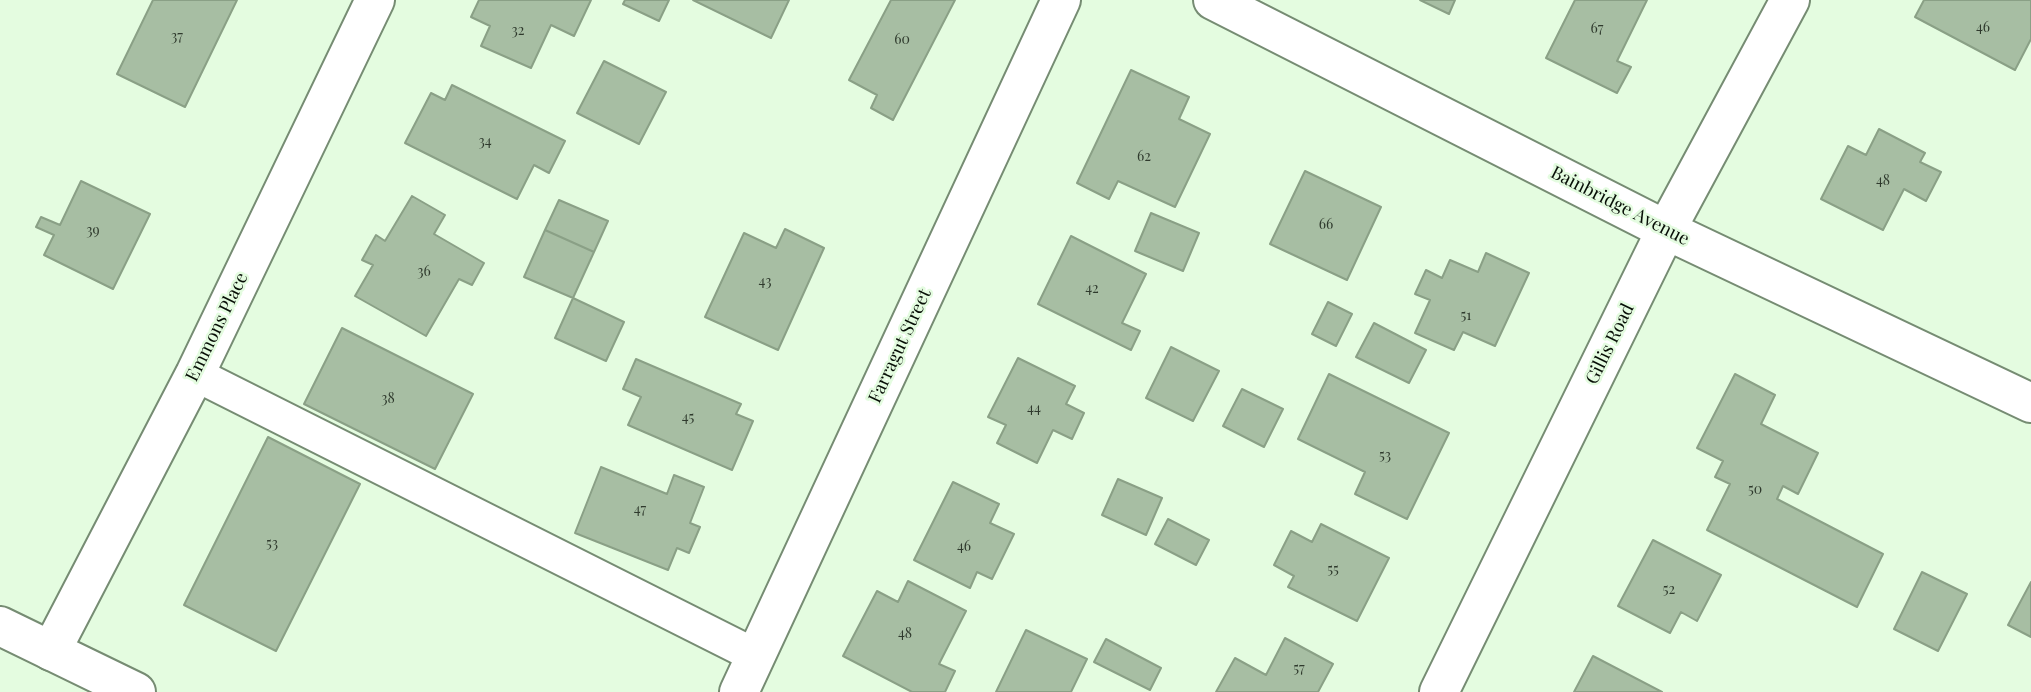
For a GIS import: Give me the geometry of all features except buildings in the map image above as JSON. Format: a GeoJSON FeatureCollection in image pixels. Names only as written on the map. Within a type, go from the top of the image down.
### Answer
{"type":"FeatureCollection","features":[{"type":"Feature","properties":{"kind":"street","name":"Emmons Place"},"geometry":{"type":"LineString","coordinates":[[51,651],[195,374],[375,0]]}},
{"type":"Feature","properties":{"kind":"street","name":"Farragut Street"},"geometry":{"type":"LineString","coordinates":[[739,692],[1061,0]]}},
{"type":"Feature","properties":{"kind":"street","name":"Bainbridge Avenue"},"geometry":{"type":"LineString","coordinates":[[1213,0],[1666,230],[2031,403]]}},
{"type":"Feature","properties":{"kind":"street","name":"Gillis Road"},"geometry":{"type":"LineString","coordinates":[[1439,692],[1666,230],[1790,0]]}},
{"type":"Feature","properties":{"kind":"street"},"geometry":{"type":"LineString","coordinates":[[0,626],[136,692]]}},
{"type":"Feature","properties":{"kind":"lane"},"geometry":{"type":"LineString","coordinates":[[195,374],[756,656]]}}]}
